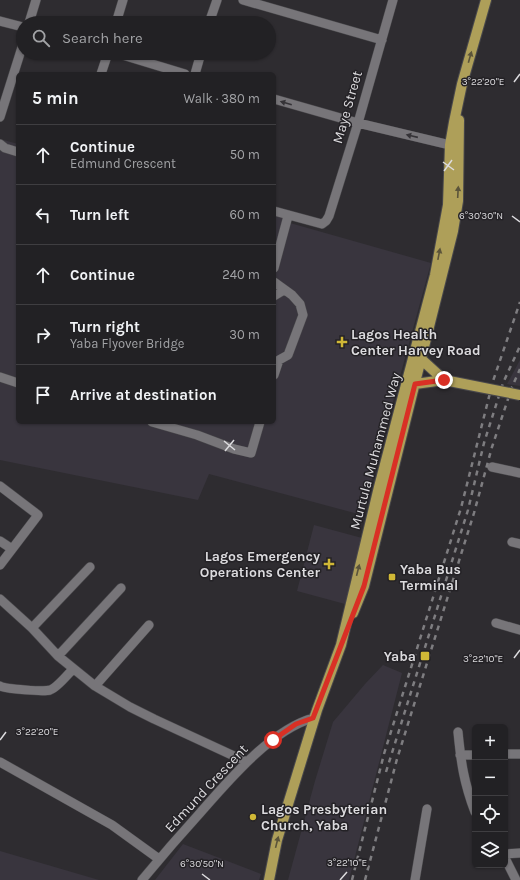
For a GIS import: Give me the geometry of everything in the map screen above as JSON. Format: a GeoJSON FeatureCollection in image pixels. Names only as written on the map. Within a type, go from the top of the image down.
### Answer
{"type":"FeatureCollection","features":[{"type":"Feature","properties":{"kind":"main road","name":"Murtula Muhammed Way"},"geometry":{"type":"LineString","coordinates":[[269,880],[277,840],[317,710],[341,645],[377,495],[435,274],[448,205],[450,145],[462,84],[486,0]]}},
{"type":"Feature","properties":{"kind":"main road"},"geometry":{"type":"LineString","coordinates":[[341,645],[364,586],[453,231],[458,201],[462,84]]}},
{"type":"Feature","properties":{"kind":"main road"},"geometry":{"type":"LineString","coordinates":[[421,360],[444,380]]}},
{"type":"Feature","properties":{"kind":"main road"},"geometry":{"type":"LineString","coordinates":[[415,384],[444,380],[520,395]]}},
{"type":"Feature","properties":{"kind":"street"},"geometry":{"type":"LineString","coordinates":[[31,16],[36,0]]}},
{"type":"Feature","properties":{"kind":"street"},"geometry":{"type":"LineString","coordinates":[[118,16],[123,0]]}},
{"type":"Feature","properties":{"kind":"street"},"geometry":{"type":"LineString","coordinates":[[211,16],[216,0]]}},
{"type":"Feature","properties":{"kind":"street"},"geometry":{"type":"LineString","coordinates":[[243,0],[382,40]]}},
{"type":"Feature","properties":{"kind":"street","name":"Maye Street"},"geometry":{"type":"LineString","coordinates":[[288,216],[322,224],[329,216],[358,123],[393,0]]}},
{"type":"Feature","properties":{"kind":"street"},"geometry":{"type":"LineString","coordinates":[[0,21],[16,25]]}},
{"type":"Feature","properties":{"kind":"street"},"geometry":{"type":"LineString","coordinates":[[0,117],[18,60]]}},
{"type":"Feature","properties":{"kind":"street"},"geometry":{"type":"LineString","coordinates":[[103,72],[106,60]]}},
{"type":"Feature","properties":{"kind":"street"},"geometry":{"type":"LineString","coordinates":[[139,60],[178,72]]}},
{"type":"Feature","properties":{"kind":"street"},"geometry":{"type":"LineString","coordinates":[[196,72],[199,60]]}},
{"type":"Feature","properties":{"kind":"street"},"geometry":{"type":"LineString","coordinates":[[276,100],[358,123],[450,145]]}},
{"type":"Feature","properties":{"kind":"street"},"geometry":{"type":"LineString","coordinates":[[0,144],[5,148],[16,151]]}},
{"type":"Feature","properties":{"kind":"street"},"geometry":{"type":"LineString","coordinates":[[276,212],[288,216],[276,261]]}},
{"type":"Feature","properties":{"kind":"street"},"geometry":{"type":"LineString","coordinates":[[276,284],[292,295],[300,304],[303,315],[288,355],[276,360]]}},
{"type":"Feature","properties":{"kind":"street"},"geometry":{"type":"LineString","coordinates":[[276,295],[284,290]]}},
{"type":"Feature","properties":{"kind":"street"},"geometry":{"type":"LineString","coordinates":[[0,377],[16,382]]}},
{"type":"Feature","properties":{"kind":"street"},"geometry":{"type":"LineString","coordinates":[[158,424],[234,449],[251,453],[259,424]]}},
{"type":"Feature","properties":{"kind":"street"},"geometry":{"type":"LineString","coordinates":[[492,467],[520,473]]}},
{"type":"Feature","properties":{"kind":"street"},"geometry":{"type":"LineString","coordinates":[[0,486],[38,515],[0,565]]}},
{"type":"Feature","properties":{"kind":"street"},"geometry":{"type":"LineString","coordinates":[[0,541],[12,549]]}},
{"type":"Feature","properties":{"kind":"street"},"geometry":{"type":"LineString","coordinates":[[32,628],[90,567]]}},
{"type":"Feature","properties":{"kind":"street"},"geometry":{"type":"LineString","coordinates":[[58,656],[121,588]]}},
{"type":"Feature","properties":{"kind":"street"},"geometry":{"type":"LineString","coordinates":[[0,599],[32,628],[58,656],[95,686],[124,704],[247,762]]}},
{"type":"Feature","properties":{"kind":"street"},"geometry":{"type":"LineString","coordinates":[[496,623],[520,630]]}},
{"type":"Feature","properties":{"kind":"street"},"geometry":{"type":"LineString","coordinates":[[95,686],[149,625]]}},
{"type":"Feature","properties":{"kind":"street"},"geometry":{"type":"LineString","coordinates":[[0,686],[22,689],[50,690],[73,669]]}},
{"type":"Feature","properties":{"kind":"street","name":"Edmund Crescent"},"geometry":{"type":"LineString","coordinates":[[142,880],[159,859],[247,762],[285,730],[313,718],[317,710]]}},
{"type":"Feature","properties":{"kind":"street"},"geometry":{"type":"LineString","coordinates":[[458,732],[465,784],[472,804]]}},
{"type":"Feature","properties":{"kind":"street"},"geometry":{"type":"LineString","coordinates":[[508,754],[520,754]]}},
{"type":"Feature","properties":{"kind":"street"},"geometry":{"type":"LineString","coordinates":[[460,755],[472,755]]}},
{"type":"Feature","properties":{"kind":"street"},"geometry":{"type":"LineString","coordinates":[[0,762],[112,825],[159,859]]}},
{"type":"Feature","properties":{"kind":"street"},"geometry":{"type":"LineString","coordinates":[[415,880],[427,808]]}},
{"type":"Feature","properties":{"kind":"street"},"geometry":{"type":"LineString","coordinates":[[508,854],[520,853]]}},
{"type":"Feature","properties":{"kind":"street"},"geometry":{"type":"LineString","coordinates":[[508,864],[516,880]]}},
{"type":"Feature","properties":{"kind":"shaded area","name":"Lagos Health Center Harvey Road"},"geometry":{"type":"Polygon","coordinates":[[[0,139],[16,143],[16,424],[276,424],[276,216],[283,218],[283,221],[431,263],[362,515],[209,474],[198,500],[0,460],[0,139]]]}},
{"type":"Feature","properties":{"kind":"shaded area"},"geometry":{"type":"Polygon","coordinates":[[[520,360],[520,386],[507,384],[520,360]]]}},
{"type":"Feature","properties":{"kind":"shaded area","name":"Lagos Emergency Operations Center"},"geometry":{"type":"Polygon","coordinates":[[[314,525],[362,538],[345,604],[297,591],[314,525]]]}},
{"type":"Feature","properties":{"kind":"shaded area"},"geometry":{"type":"Polygon","coordinates":[[[383,665],[402,673],[349,880],[288,880],[333,722],[383,665]]]}},
{"type":"Feature","properties":{"kind":"shaded area"},"geometry":{"type":"Polygon","coordinates":[[[183,844],[261,874],[259,880],[155,880],[183,844]]]}},
{"type":"Feature","properties":{"kind":"shaded area"},"geometry":{"type":"Polygon","coordinates":[[[0,851],[99,880],[0,880],[0,851]]]}},
{"type":"Feature","properties":{"kind":"railway"},"geometry":{"type":"LineString","coordinates":[[352,880],[384,754],[461,508],[493,381],[520,302]]}},
{"type":"Feature","properties":{"kind":"railway"},"geometry":{"type":"LineString","coordinates":[[386,772],[468,510],[484,443],[503,383],[520,346]]}},
{"type":"Feature","properties":{"kind":"railway"},"geometry":{"type":"LineString","coordinates":[[365,880],[397,759],[474,513],[492,447],[512,387],[520,369]]}},
{"type":"Feature","properties":{"kind":"place","name":"Lagos Health Center Harvey Road"},"geometry":{"type":"Point","coordinates":[342,342]}},
{"type":"Feature","properties":{"kind":"place","name":"Lagos Emergency Operations Center"},"geometry":{"type":"Point","coordinates":[329,564]}},
{"type":"Feature","properties":{"kind":"place","name":"Yaba Bus Terminal"},"geometry":{"type":"Point","coordinates":[392,577]}},
{"type":"Feature","properties":{"kind":"place","name":"Yaba"},"geometry":{"type":"Point","coordinates":[425,656]}},
{"type":"Feature","properties":{"kind":"place","name":"Lagos Presbyterian Church, Yaba"},"geometry":{"type":"Point","coordinates":[253,817]}},
{"type":"Feature","properties":{"kind":"route"},"geometry":{"type":"LineString","coordinates":[[273,740],[285,730],[305,720],[313,718],[317,710],[364,586],[400,438],[415,384],[444,380]]}}]}
